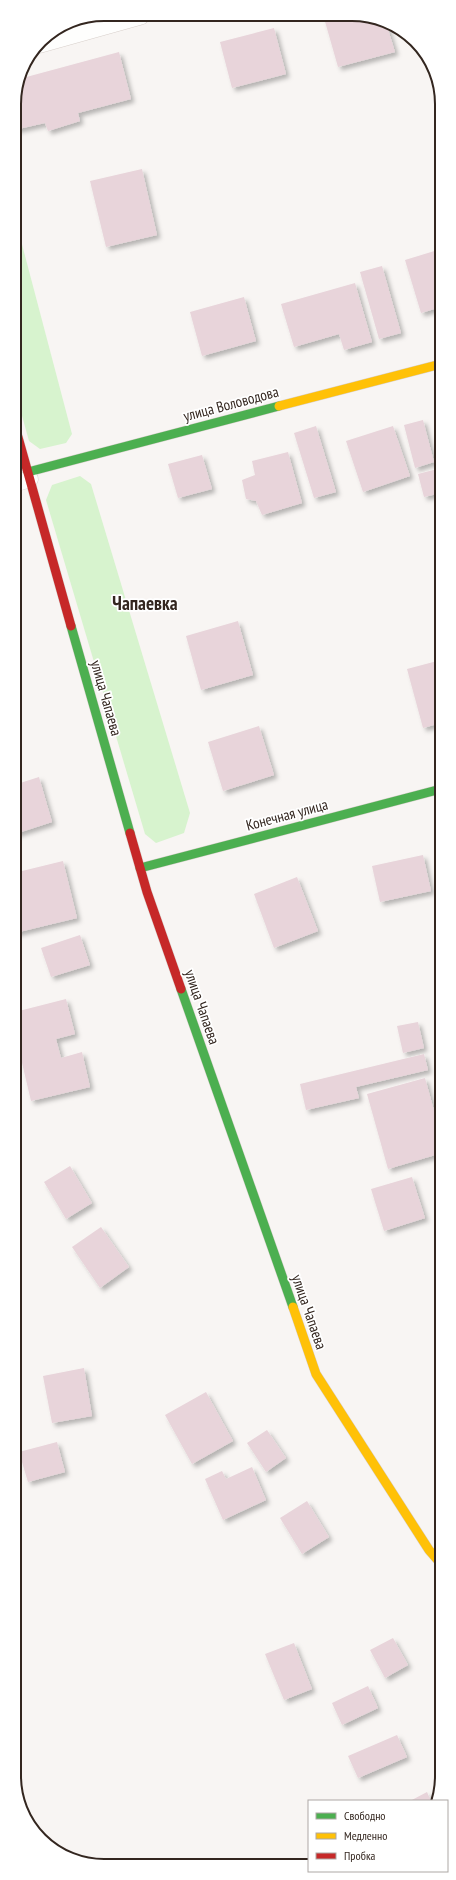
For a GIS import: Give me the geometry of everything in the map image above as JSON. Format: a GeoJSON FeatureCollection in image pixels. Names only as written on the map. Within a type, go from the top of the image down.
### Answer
{"type":"FeatureCollection","features":[{"type":"Feature","properties":{"kind":"street"},"geometry":{"type":"LineString","coordinates":[[55,38],[114,21]]}},
{"type":"Feature","properties":{"kind":"street","name":"улица Воловодова"},"geometry":{"type":"LineString","coordinates":[[29,476],[435,366]]}},
{"type":"Feature","properties":{"kind":"street","name":"улица Чапаева"},"geometry":{"type":"LineString","coordinates":[[21,448],[140,868],[316,1374],[429,1550],[435,1557]]}},
{"type":"Feature","properties":{"kind":"street","name":"Конечная улица"},"geometry":{"type":"LineString","coordinates":[[140,868],[435,792]]}},
{"type":"Feature","properties":{"kind":"lane"},"geometry":{"type":"LineString","coordinates":[[21,480],[29,476]]}},
{"type":"Feature","properties":{"kind":"green space"},"geometry":{"type":"Polygon","coordinates":[[[21,241],[72,434],[66,443],[40,449],[29,441],[21,412],[21,241]]]}},
{"type":"Feature","properties":{"kind":"green space"},"geometry":{"type":"Polygon","coordinates":[[[80,476],[91,484],[190,813],[184,833],[156,843],[145,834],[46,500],[52,485],[80,476]]]}},
{"type":"Feature","properties":{"kind":"building"},"geometry":{"type":"Polygon","coordinates":[[[325,21],[363,22],[388,29],[395,52],[338,67],[325,21]]]}},
{"type":"Feature","properties":{"kind":"building"},"geometry":{"type":"Polygon","coordinates":[[[274,28],[286,74],[232,88],[220,42],[274,28]]]}},
{"type":"Feature","properties":{"kind":"building"},"geometry":{"type":"Polygon","coordinates":[[[119,52],[131,99],[78,113],[80,121],[48,131],[45,123],[21,128],[21,98],[25,77],[119,52]]]}},
{"type":"Feature","properties":{"kind":"building"},"geometry":{"type":"Polygon","coordinates":[[[142,169],[157,235],[106,247],[90,181],[142,169]]]}},
{"type":"Feature","properties":{"kind":"building"},"geometry":{"type":"Polygon","coordinates":[[[435,251],[435,309],[421,313],[405,260],[435,251]]]}},
{"type":"Feature","properties":{"kind":"building"},"geometry":{"type":"Polygon","coordinates":[[[382,266],[401,333],[379,339],[360,272],[382,266]]]}},
{"type":"Feature","properties":{"kind":"building"},"geometry":{"type":"Polygon","coordinates":[[[355,283],[372,342],[344,350],[339,334],[294,347],[281,304],[355,283]]]}},
{"type":"Feature","properties":{"kind":"building"},"geometry":{"type":"Polygon","coordinates":[[[244,297],[256,341],[202,356],[190,312],[244,297]]]}},
{"type":"Feature","properties":{"kind":"building"},"geometry":{"type":"Polygon","coordinates":[[[423,420],[434,462],[415,468],[404,425],[423,420]]]}},
{"type":"Feature","properties":{"kind":"building"},"geometry":{"type":"Polygon","coordinates":[[[316,426],[336,492],[314,498],[294,433],[316,426]]]}},
{"type":"Feature","properties":{"kind":"building"},"geometry":{"type":"Polygon","coordinates":[[[393,426],[410,476],[363,492],[346,441],[393,426]]]}},
{"type":"Feature","properties":{"kind":"building"},"geometry":{"type":"Polygon","coordinates":[[[288,452],[302,503],[262,515],[256,501],[246,499],[242,480],[255,475],[252,461],[288,452]]]}},
{"type":"Feature","properties":{"kind":"building"},"geometry":{"type":"Polygon","coordinates":[[[202,455],[212,489],[178,498],[168,464],[202,455]]]}},
{"type":"Feature","properties":{"kind":"building"},"geometry":{"type":"Polygon","coordinates":[[[435,470],[435,494],[424,497],[418,474],[435,470]]]}},
{"type":"Feature","properties":{"kind":"building"},"geometry":{"type":"Polygon","coordinates":[[[238,621],[253,675],[201,690],[186,636],[238,621]]]}},
{"type":"Feature","properties":{"kind":"building"},"geometry":{"type":"Polygon","coordinates":[[[435,662],[435,725],[423,728],[407,669],[435,662]]]}},
{"type":"Feature","properties":{"kind":"building"},"geometry":{"type":"Polygon","coordinates":[[[259,726],[274,775],[223,791],[208,742],[259,726]]]}},
{"type":"Feature","properties":{"kind":"building"},"geometry":{"type":"Polygon","coordinates":[[[39,777],[52,822],[21,832],[21,783],[39,777]]]}},
{"type":"Feature","properties":{"kind":"building"},"geometry":{"type":"Polygon","coordinates":[[[423,855],[431,891],[380,902],[372,866],[423,855]]]}},
{"type":"Feature","properties":{"kind":"building"},"geometry":{"type":"Polygon","coordinates":[[[63,861],[77,918],[21,932],[21,871],[63,861]]]}},
{"type":"Feature","properties":{"kind":"building"},"geometry":{"type":"Polygon","coordinates":[[[297,877],[318,931],[274,948],[254,894],[297,877]]]}},
{"type":"Feature","properties":{"kind":"building"},"geometry":{"type":"Polygon","coordinates":[[[80,935],[90,965],[51,977],[41,948],[80,935]]]}},
{"type":"Feature","properties":{"kind":"building"},"geometry":{"type":"Polygon","coordinates":[[[66,999],[75,1034],[56,1039],[61,1058],[82,1052],[90,1087],[31,1101],[21,1058],[21,1010],[66,999]]]}},
{"type":"Feature","properties":{"kind":"building"},"geometry":{"type":"Polygon","coordinates":[[[418,1022],[424,1048],[403,1053],[397,1026],[418,1022]]]}},
{"type":"Feature","properties":{"kind":"building"},"geometry":{"type":"Polygon","coordinates":[[[424,1054],[428,1070],[356,1087],[359,1098],[306,1110],[300,1084],[424,1054]]]}},
{"type":"Feature","properties":{"kind":"building"},"geometry":{"type":"Polygon","coordinates":[[[425,1078],[435,1114],[435,1155],[388,1169],[367,1094],[425,1078]]]}},
{"type":"Feature","properties":{"kind":"building"},"geometry":{"type":"Polygon","coordinates":[[[70,1166],[92,1203],[66,1219],[44,1182],[70,1166]]]}},
{"type":"Feature","properties":{"kind":"building"},"geometry":{"type":"Polygon","coordinates":[[[412,1177],[425,1218],[384,1231],[371,1189],[412,1177]]]}},
{"type":"Feature","properties":{"kind":"building"},"geometry":{"type":"Polygon","coordinates":[[[101,1227],[129,1267],[100,1288],[72,1247],[101,1227]]]}},
{"type":"Feature","properties":{"kind":"building"},"geometry":{"type":"Polygon","coordinates":[[[84,1368],[92,1416],[52,1423],[43,1376],[84,1368]]]}},
{"type":"Feature","properties":{"kind":"building"},"geometry":{"type":"Polygon","coordinates":[[[206,1392],[233,1441],[192,1464],[165,1415],[206,1392]]]}},
{"type":"Feature","properties":{"kind":"building"},"geometry":{"type":"Polygon","coordinates":[[[267,1430],[286,1458],[266,1472],[247,1443],[267,1430]]]}},
{"type":"Feature","properties":{"kind":"building"},"geometry":{"type":"Polygon","coordinates":[[[57,1442],[65,1472],[28,1482],[21,1459],[21,1451],[57,1442]]]}},
{"type":"Feature","properties":{"kind":"building"},"geometry":{"type":"Polygon","coordinates":[[[252,1467],[266,1500],[223,1520],[205,1479],[222,1471],[226,1479],[252,1467]]]}},
{"type":"Feature","properties":{"kind":"building"},"geometry":{"type":"Polygon","coordinates":[[[307,1501],[329,1537],[302,1554],[280,1518],[307,1501]]]}},
{"type":"Feature","properties":{"kind":"building"},"geometry":{"type":"Polygon","coordinates":[[[393,1638],[408,1665],[385,1678],[370,1650],[393,1638]]]}},
{"type":"Feature","properties":{"kind":"building"},"geometry":{"type":"Polygon","coordinates":[[[294,1643],[312,1689],[284,1700],[265,1654],[294,1643]]]}},
{"type":"Feature","properties":{"kind":"building"},"geometry":{"type":"Polygon","coordinates":[[[368,1686],[378,1708],[342,1725],[332,1703],[368,1686]]]}},
{"type":"Feature","properties":{"kind":"building"},"geometry":{"type":"Polygon","coordinates":[[[397,1735],[407,1757],[358,1778],[348,1756],[397,1735]]]}},
{"type":"Feature","properties":{"kind":"building"},"geometry":{"type":"Polygon","coordinates":[[[427,1792],[431,1800],[412,1800],[427,1792]]]}},
{"type":"Feature","properties":{"kind":"traffic: fast"},"geometry":{"type":"LineString","coordinates":[[28,472],[279,406]]}},
{"type":"Feature","properties":{"kind":"traffic: fast"},"geometry":{"type":"LineString","coordinates":[[71,626],[130,833]]}},
{"type":"Feature","properties":{"kind":"traffic: fast"},"geometry":{"type":"LineString","coordinates":[[140,868],[435,791]]}},
{"type":"Feature","properties":{"kind":"traffic: fast"},"geometry":{"type":"LineString","coordinates":[[181,989],[293,1307]]}},
{"type":"Feature","properties":{"kind":"traffic: slow"},"geometry":{"type":"LineString","coordinates":[[279,406],[435,366]]}},
{"type":"Feature","properties":{"kind":"traffic: slow"},"geometry":{"type":"LineString","coordinates":[[293,1307],[316,1374],[429,1550],[435,1557]]}},
{"type":"Feature","properties":{"kind":"traffic: jam"},"geometry":{"type":"LineString","coordinates":[[21,448],[71,626]]}},
{"type":"Feature","properties":{"kind":"traffic: jam"},"geometry":{"type":"LineString","coordinates":[[130,833],[147,892],[181,989]]}},
{"type":"Feature","properties":{"kind":"district","name":"Чапаевка"},"geometry":{"type":"Point","coordinates":[145,603]}}]}
